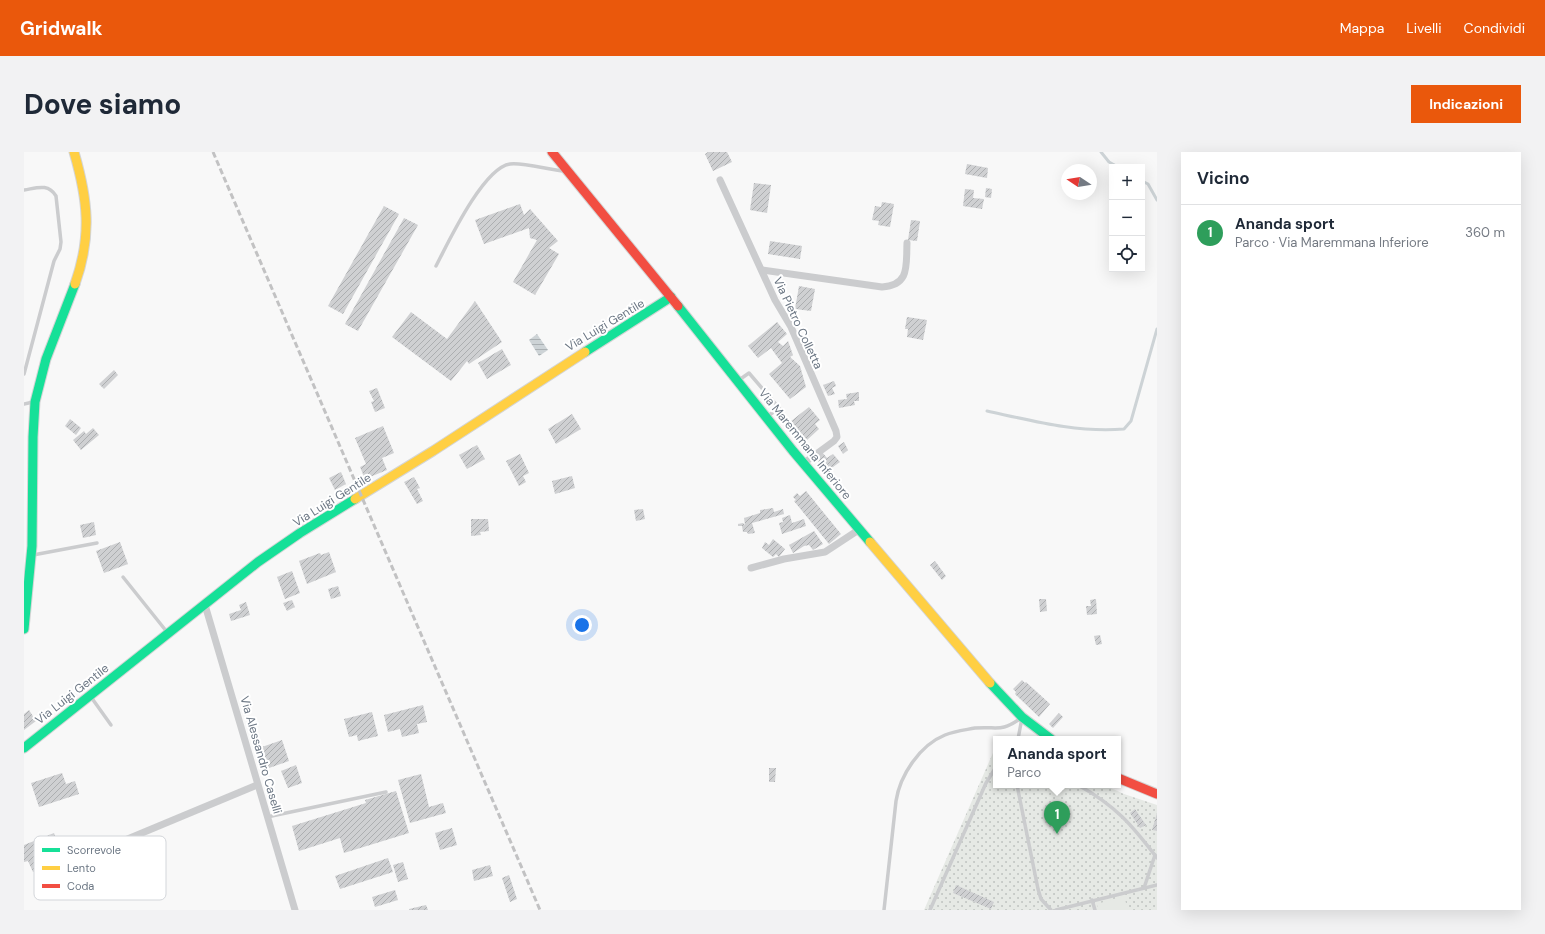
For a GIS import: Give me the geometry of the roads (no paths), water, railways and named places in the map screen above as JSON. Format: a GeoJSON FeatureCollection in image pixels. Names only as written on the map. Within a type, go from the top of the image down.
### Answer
{"type":"FeatureCollection","features":[{"type":"Feature","properties":{"kind":"main road"},"geometry":{"type":"LineString","coordinates":[[24,629],[29,561],[35,402],[42,370],[76,277],[86,238],[87,207],[74,152]]}},
{"type":"Feature","properties":{"kind":"main road","name":"Via Maremmana Inferiore"},"geometry":{"type":"LineString","coordinates":[[552,152],[804,463],[943,629],[1022,717],[1047,736]]}},
{"type":"Feature","properties":{"kind":"main road","name":"Via Luigi Gentile"},"geometry":{"type":"LineString","coordinates":[[24,748],[205,606],[258,562],[300,533],[433,451],[671,297]]}},
{"type":"Feature","properties":{"kind":"main road"},"geometry":{"type":"LineString","coordinates":[[1121,779],[1157,794]]}},
{"type":"Feature","properties":{"kind":"street","name":"Via Pietro Colletta"},"geometry":{"type":"LineString","coordinates":[[720,180],[775,300],[791,327],[836,431],[837,437],[834,441],[804,463]]}},
{"type":"Feature","properties":{"kind":"street"},"geometry":{"type":"LineString","coordinates":[[762,270],[882,287],[892,286],[902,280],[905,272],[907,243]]}},
{"type":"Feature","properties":{"kind":"street"},"geometry":{"type":"LineString","coordinates":[[751,568],[784,559],[825,552],[860,529]]}},
{"type":"Feature","properties":{"kind":"street","name":"Via Alessandro Caselli"},"geometry":{"type":"LineString","coordinates":[[205,606],[295,910]]}},
{"type":"Feature","properties":{"kind":"street"},"geometry":{"type":"LineString","coordinates":[[135,836],[257,785]]}},
{"type":"Feature","properties":{"kind":"lane"},"geometry":{"type":"LineString","coordinates":[[436,266],[476,194],[496,170],[506,165],[517,164],[568,172]]}},
{"type":"Feature","properties":{"kind":"lane"},"geometry":{"type":"LineString","coordinates":[[24,190],[44,187],[52,190],[56,196],[61,242],[24,374]]}},
{"type":"Feature","properties":{"kind":"lane"},"geometry":{"type":"LineString","coordinates":[[738,381],[749,373],[779,408],[767,417]]}},
{"type":"Feature","properties":{"kind":"lane"},"geometry":{"type":"LineString","coordinates":[[24,404],[35,402]]}},
{"type":"Feature","properties":{"kind":"lane"},"geometry":{"type":"LineString","coordinates":[[29,561],[97,543]]}},
{"type":"Feature","properties":{"kind":"lane"},"geometry":{"type":"LineString","coordinates":[[123,577],[168,634]]}},
{"type":"Feature","properties":{"kind":"lane"},"geometry":{"type":"LineString","coordinates":[[90,696],[111,725]]}},
{"type":"Feature","properties":{"kind":"lane"},"geometry":{"type":"LineString","coordinates":[[1019,736],[1022,717]]}},
{"type":"Feature","properties":{"kind":"lane"},"geometry":{"type":"LineString","coordinates":[[884,910],[896,801],[899,788],[906,773],[926,748],[946,735],[974,728],[988,727],[1002,729],[1011,725],[1022,717]]}},
{"type":"Feature","properties":{"kind":"lane"},"geometry":{"type":"LineString","coordinates":[[930,910],[986,783],[993,772]]}},
{"type":"Feature","properties":{"kind":"lane"},"geometry":{"type":"LineString","coordinates":[[1018,788],[1038,889],[1041,899],[1051,910]]}},
{"type":"Feature","properties":{"kind":"lane"},"geometry":{"type":"LineString","coordinates":[[1084,788],[1100,797],[1120,812],[1156,857],[1144,888]]}},
{"type":"Feature","properties":{"kind":"lane"},"geometry":{"type":"LineString","coordinates":[[267,817],[386,792]]}},
{"type":"Feature","properties":{"kind":"lane"},"geometry":{"type":"LineString","coordinates":[[1056,910],[1157,885]]}},
{"type":"Feature","properties":{"kind":"lane"},"geometry":{"type":"LineString","coordinates":[[1092,900],[1095,910]]}},
{"type":"Feature","properties":{"kind":"waterway"},"geometry":{"type":"LineString","coordinates":[[1101,152],[1113,164]]}},
{"type":"Feature","properties":{"kind":"waterway"},"geometry":{"type":"LineString","coordinates":[[1145,182],[1148,184],[1157,200]]}},
{"type":"Feature","properties":{"kind":"waterway"},"geometry":{"type":"LineString","coordinates":[[987,411],[1073,428],[1107,430],[1124,429],[1131,421],[1157,329]]}},
{"type":"Feature","properties":{"kind":"railway"},"geometry":{"type":"LineString","coordinates":[[213,152],[540,910]]}},
{"type":"Feature","properties":{"kind":"place","name":"Ananda sport"},"geometry":{"type":"Point","coordinates":[1057,834]}}]}
